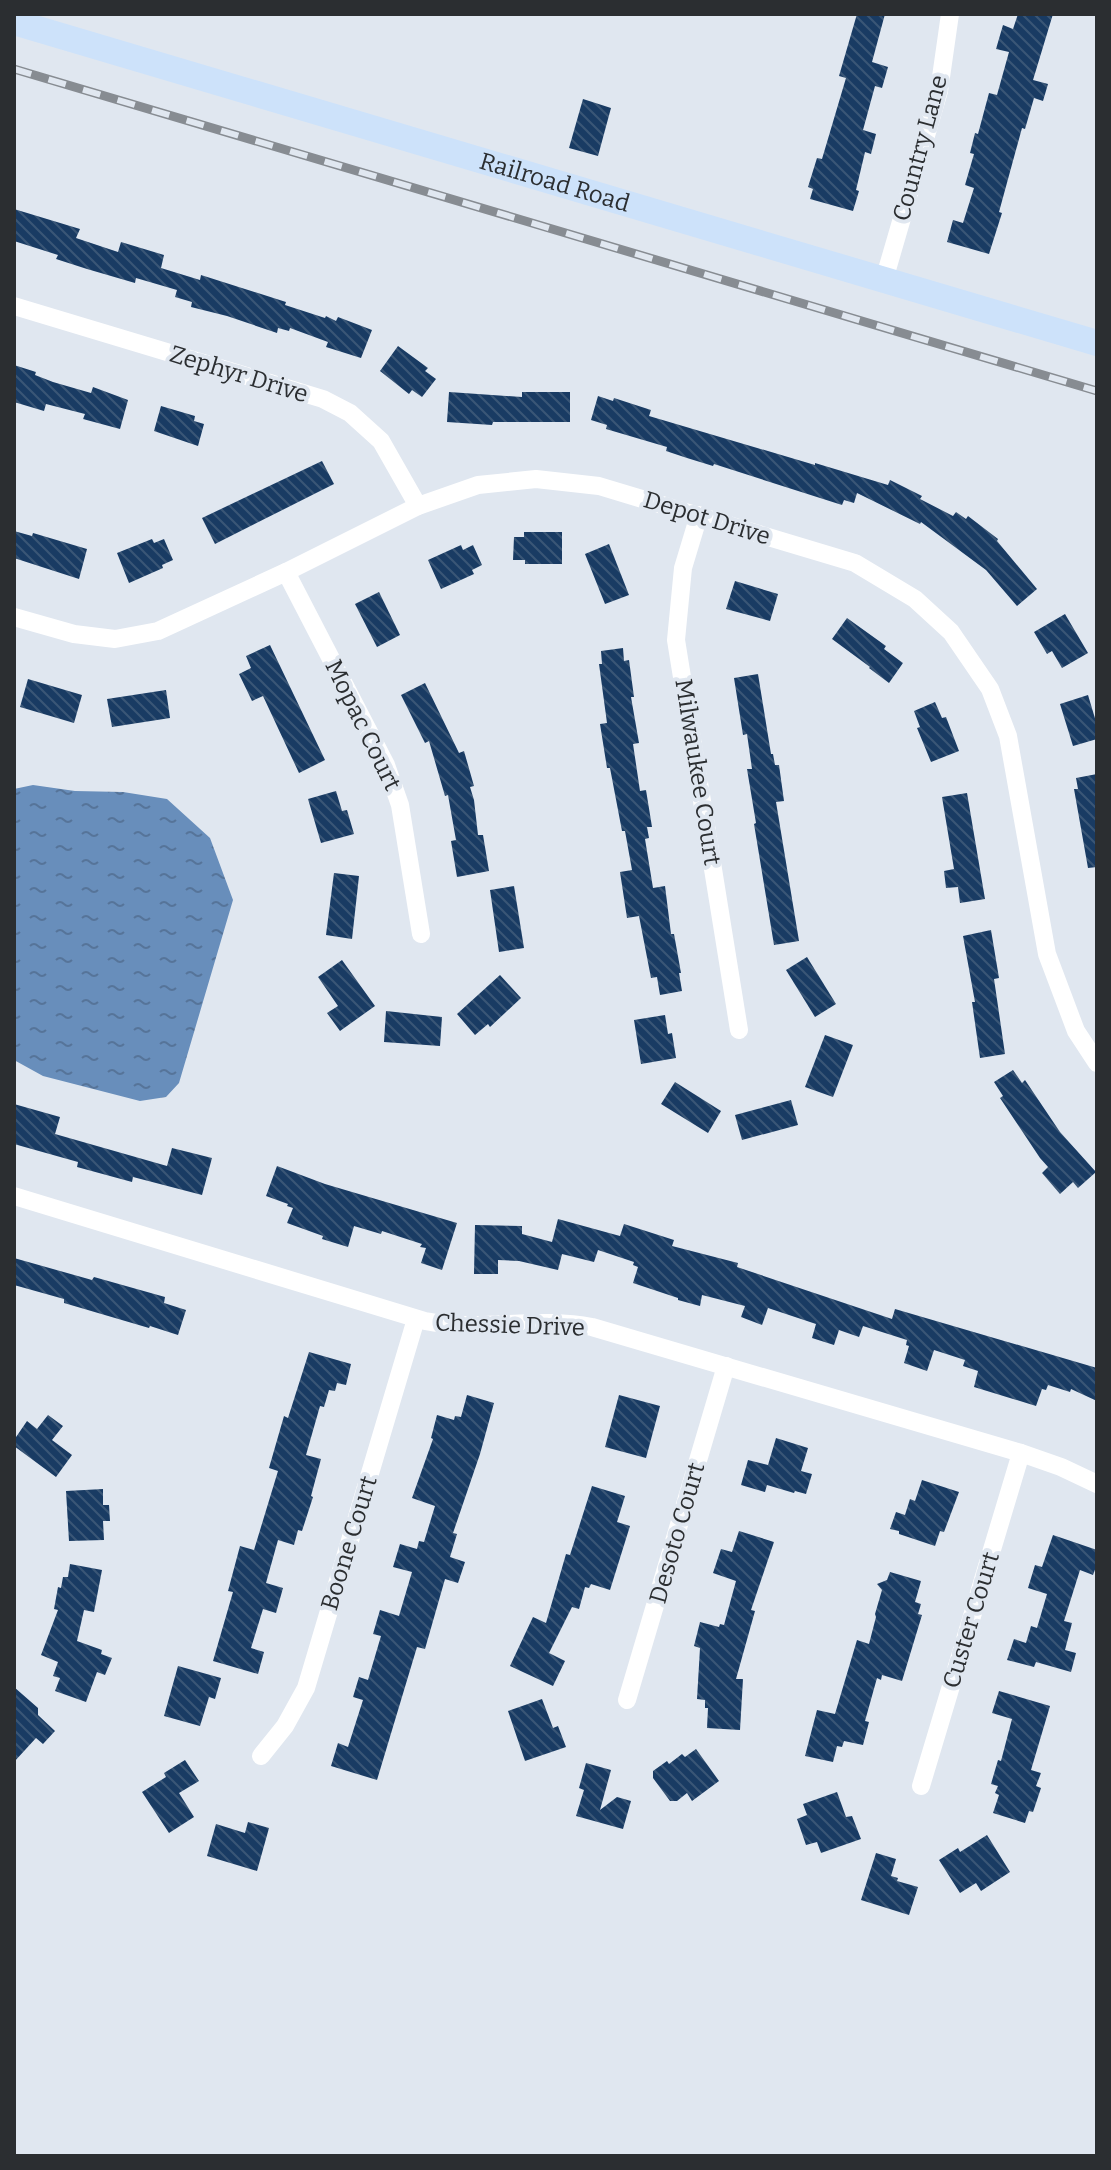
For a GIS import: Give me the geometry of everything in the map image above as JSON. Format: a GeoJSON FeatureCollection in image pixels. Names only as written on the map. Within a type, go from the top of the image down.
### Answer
{"type":"FeatureCollection","features":[{"type":"Feature","properties":{"kind":"street","name":"Country Lane"},"geometry":{"type":"LineString","coordinates":[[884,280],[939,91],[950,14]]}},
{"type":"Feature","properties":{"kind":"street","name":"Railroad Road"},"geometry":{"type":"LineString","coordinates":[[14,22],[1097,343]]}},
{"type":"Feature","properties":{"kind":"street","name":"Zephyr Drive"},"geometry":{"type":"LineString","coordinates":[[14,306],[323,399],[350,413],[381,441],[418,506]]}},
{"type":"Feature","properties":{"kind":"street","name":"Depot Drive"},"geometry":{"type":"LineString","coordinates":[[14,617],[74,634],[115,639],[158,631],[418,506],[478,485],[536,479],[599,486],[855,563],[915,599],[951,632],[990,689],[1008,736],[1047,954],[1076,1031],[1097,1063]]}},
{"type":"Feature","properties":{"kind":"street","name":"Milwaukee Court"},"geometry":{"type":"LineString","coordinates":[[699,515],[683,568],[676,640],[739,1030]]}},
{"type":"Feature","properties":{"kind":"street","name":"Mopac Court"},"geometry":{"type":"LineString","coordinates":[[286,572],[386,765],[396,791],[421,934]]}},
{"type":"Feature","properties":{"kind":"street","name":"Chessie Drive"},"geometry":{"type":"LineString","coordinates":[[14,1196],[416,1319],[450,1325],[584,1325],[1021,1453],[1097,1484]]}},
{"type":"Feature","properties":{"kind":"street","name":"Boone Court"},"geometry":{"type":"LineString","coordinates":[[261,1756],[285,1726],[306,1688],[416,1319]]}},
{"type":"Feature","properties":{"kind":"street","name":"Desoto Court"},"geometry":{"type":"LineString","coordinates":[[627,1700],[726,1366]]}},
{"type":"Feature","properties":{"kind":"street","name":"Custer Court"},"geometry":{"type":"LineString","coordinates":[[921,1786],[1021,1453]]}},
{"type":"Feature","properties":{"kind":"water"},"geometry":{"type":"Polygon","coordinates":[[[33,785],[167,799],[210,838],[233,900],[179,1083],[166,1097],[140,1101],[43,1076],[14,1060],[14,789],[33,785]]]}},
{"type":"Feature","properties":{"kind":"building"},"geometry":{"type":"Polygon","coordinates":[[[857,14],[885,14],[872,62],[888,67],[882,88],[875,86],[863,130],[876,134],[871,154],[865,152],[853,211],[810,199],[813,189],[808,187],[817,158],[822,159],[846,78],[839,76],[857,14]]]}},
{"type":"Feature","properties":{"kind":"building"},"geometry":{"type":"Polygon","coordinates":[[[1018,14],[1053,14],[1033,80],[1048,84],[1043,101],[1034,98],[1025,129],[1022,128],[989,254],[947,242],[953,220],[963,223],[974,188],[965,185],[974,154],[970,153],[975,133],[978,134],[989,93],[997,95],[1009,52],[996,49],[1003,25],[1013,29],[1018,14]]]}},
{"type":"Feature","properties":{"kind":"building"},"geometry":{"type":"Polygon","coordinates":[[[583,99],[611,108],[598,156],[569,148],[583,99]]]}},
{"type":"Feature","properties":{"kind":"building"},"geometry":{"type":"Polygon","coordinates":[[[14,209],[80,229],[76,238],[118,252],[121,242],[164,255],[161,268],[200,280],[201,275],[325,318],[336,321],[338,317],[372,330],[361,358],[326,347],[328,342],[290,328],[289,331],[278,328],[277,333],[191,307],[192,302],[175,297],[177,290],[136,278],[135,283],[87,269],[56,259],[58,255],[14,241],[14,209]]]}},
{"type":"Feature","properties":{"kind":"building"},"geometry":{"type":"Polygon","coordinates":[[[398,346],[428,368],[425,371],[436,379],[422,397],[412,390],[409,394],[380,371],[398,346]]]}},
{"type":"Feature","properties":{"kind":"building"},"geometry":{"type":"Polygon","coordinates":[[[14,365],[53,382],[91,393],[93,387],[128,400],[120,429],[83,419],[85,414],[46,404],[44,411],[14,402],[14,365]]]}},
{"type":"Feature","properties":{"kind":"building"},"geometry":{"type":"Polygon","coordinates":[[[449,392],[522,397],[522,392],[570,392],[570,422],[493,422],[492,425],[447,422],[449,392]]]}},
{"type":"Feature","properties":{"kind":"building"},"geometry":{"type":"Polygon","coordinates":[[[598,396],[651,410],[649,416],[815,465],[888,485],[890,480],[953,516],[956,512],[966,519],[968,516],[998,539],[1037,589],[1017,606],[986,570],[921,522],[857,493],[854,503],[844,500],[842,505],[687,458],[666,451],[667,447],[606,429],[607,425],[591,420],[598,396]]]}},
{"type":"Feature","properties":{"kind":"building"},"geometry":{"type":"Polygon","coordinates":[[[161,406],[195,416],[194,421],[204,424],[198,446],[154,431],[161,406]]]}},
{"type":"Feature","properties":{"kind":"building"},"geometry":{"type":"Polygon","coordinates":[[[322,461],[334,484],[215,544],[202,518],[322,461]]]}},
{"type":"Feature","properties":{"kind":"building"},"geometry":{"type":"Polygon","coordinates":[[[14,531],[32,536],[33,533],[87,549],[79,579],[14,558],[14,531]]]}},
{"type":"Feature","properties":{"kind":"building"},"geometry":{"type":"Polygon","coordinates":[[[524,532],[562,532],[562,564],[525,564],[525,560],[513,560],[514,537],[524,537],[524,532]]]}},
{"type":"Feature","properties":{"kind":"building"},"geometry":{"type":"Polygon","coordinates":[[[152,539],[154,543],[164,539],[173,560],[162,565],[163,568],[129,583],[117,553],[152,539]]]}},
{"type":"Feature","properties":{"kind":"building"},"geometry":{"type":"Polygon","coordinates":[[[609,544],[629,595],[605,604],[585,554],[609,544]]]}},
{"type":"Feature","properties":{"kind":"building"},"geometry":{"type":"Polygon","coordinates":[[[461,545],[463,550],[473,545],[482,565],[472,570],[474,574],[441,589],[428,560],[461,545]]]}},
{"type":"Feature","properties":{"kind":"building"},"geometry":{"type":"Polygon","coordinates":[[[735,581],[778,594],[770,621],[726,609],[735,581]]]}},
{"type":"Feature","properties":{"kind":"building"},"geometry":{"type":"Polygon","coordinates":[[[379,592],[400,635],[377,647],[355,604],[379,592]]]}},
{"type":"Feature","properties":{"kind":"building"},"geometry":{"type":"Polygon","coordinates":[[[1065,614],[1088,653],[1062,668],[1052,651],[1047,654],[1034,632],[1065,614]]]}},
{"type":"Feature","properties":{"kind":"building"},"geometry":{"type":"Polygon","coordinates":[[[847,618],[886,646],[884,649],[903,663],[889,683],[832,639],[847,618]]]}},
{"type":"Feature","properties":{"kind":"building"},"geometry":{"type":"Polygon","coordinates":[[[270,645],[325,760],[299,773],[263,696],[252,701],[239,674],[251,668],[246,656],[270,645]]]}},
{"type":"Feature","properties":{"kind":"building"},"geometry":{"type":"Polygon","coordinates":[[[623,648],[624,661],[629,660],[634,697],[631,697],[639,743],[633,744],[640,791],[646,790],[652,827],[647,827],[649,838],[645,839],[653,888],[665,886],[671,934],[674,934],[681,973],[682,991],[660,995],[657,977],[651,978],[639,916],[627,918],[620,872],[632,870],[610,768],[607,768],[600,724],[607,723],[599,664],[602,664],[601,651],[623,648]]]}},
{"type":"Feature","properties":{"kind":"building"},"geometry":{"type":"Polygon","coordinates":[[[758,674],[771,754],[775,765],[779,765],[784,801],[776,802],[799,941],[774,945],[754,824],[747,769],[752,769],[747,734],[743,735],[734,678],[758,674]]]}},
{"type":"Feature","properties":{"kind":"building"},"geometry":{"type":"Polygon","coordinates":[[[28,679],[82,695],[74,723],[20,707],[28,679]]]}},
{"type":"Feature","properties":{"kind":"building"},"geometry":{"type":"Polygon","coordinates":[[[425,683],[459,753],[464,751],[474,786],[470,787],[478,835],[483,835],[489,871],[457,877],[451,841],[456,840],[448,795],[445,796],[429,741],[425,743],[401,695],[425,683]]]}},
{"type":"Feature","properties":{"kind":"building"},"geometry":{"type":"Polygon","coordinates":[[[166,690],[170,718],[112,727],[107,699],[166,690]]]}},
{"type":"Feature","properties":{"kind":"building"},"geometry":{"type":"Polygon","coordinates":[[[1088,695],[1097,725],[1097,739],[1073,746],[1060,704],[1088,695]]]}},
{"type":"Feature","properties":{"kind":"building"},"geometry":{"type":"Polygon","coordinates":[[[935,702],[942,718],[946,717],[959,751],[931,762],[917,728],[920,727],[914,711],[935,702]]]}},
{"type":"Feature","properties":{"kind":"building"},"geometry":{"type":"Polygon","coordinates":[[[1097,774],[1097,867],[1088,868],[1074,789],[1078,789],[1076,778],[1097,774]]]}},
{"type":"Feature","properties":{"kind":"building"},"geometry":{"type":"Polygon","coordinates":[[[336,791],[342,811],[347,810],[354,834],[321,843],[308,799],[336,791]]]}},
{"type":"Feature","properties":{"kind":"building"},"geometry":{"type":"Polygon","coordinates":[[[967,793],[985,899],[960,903],[958,887],[946,888],[944,871],[954,869],[942,797],[967,793]]]}},
{"type":"Feature","properties":{"kind":"building"},"geometry":{"type":"Polygon","coordinates":[[[334,873],[359,876],[352,939],[326,935],[334,873]]]}},
{"type":"Feature","properties":{"kind":"building"},"geometry":{"type":"Polygon","coordinates":[[[514,886],[524,948],[499,952],[490,890],[514,886]]]}},
{"type":"Feature","properties":{"kind":"building"},"geometry":{"type":"Polygon","coordinates":[[[991,930],[999,978],[994,979],[1005,1054],[980,1058],[972,1002],[975,1002],[963,936],[991,930]]]}},
{"type":"Feature","properties":{"kind":"building"},"geometry":{"type":"Polygon","coordinates":[[[807,957],[836,1004],[815,1017],[786,970],[807,957]]]}},
{"type":"Feature","properties":{"kind":"building"},"geometry":{"type":"Polygon","coordinates":[[[342,960],[375,1006],[340,1031],[327,1013],[338,1006],[318,977],[342,960]]]}},
{"type":"Feature","properties":{"kind":"building"},"geometry":{"type":"Polygon","coordinates":[[[500,975],[521,998],[490,1027],[488,1024],[475,1035],[457,1014],[500,975]]]}},
{"type":"Feature","properties":{"kind":"building"},"geometry":{"type":"Polygon","coordinates":[[[386,1011],[442,1017],[440,1046],[384,1042],[386,1011]]]}},
{"type":"Feature","properties":{"kind":"building"},"geometry":{"type":"Polygon","coordinates":[[[665,1015],[676,1058],[641,1064],[634,1020],[665,1015]]]}},
{"type":"Feature","properties":{"kind":"building"},"geometry":{"type":"Polygon","coordinates":[[[825,1035],[853,1045],[833,1097],[805,1087],[825,1035]]]}},
{"type":"Feature","properties":{"kind":"building"},"geometry":{"type":"Polygon","coordinates":[[[1013,1070],[1022,1083],[1025,1080],[1060,1132],[1096,1172],[1078,1188],[1073,1182],[1060,1194],[1042,1173],[1048,1167],[1000,1098],[1003,1096],[994,1082],[1013,1070]]]}},
{"type":"Feature","properties":{"kind":"building"},"geometry":{"type":"Polygon","coordinates":[[[675,1082],[721,1111],[708,1133],[661,1104],[675,1082]]]}},
{"type":"Feature","properties":{"kind":"building"},"geometry":{"type":"Polygon","coordinates":[[[791,1100],[798,1125],[742,1140],[735,1115],[791,1100]]]}},
{"type":"Feature","properties":{"kind":"building"},"geometry":{"type":"Polygon","coordinates":[[[14,1104],[60,1117],[55,1134],[167,1166],[172,1148],[212,1158],[202,1195],[133,1177],[132,1182],[77,1167],[78,1162],[14,1144],[14,1104]]]}},
{"type":"Feature","properties":{"kind":"building"},"geometry":{"type":"Polygon","coordinates":[[[277,1166],[325,1184],[457,1223],[442,1270],[421,1263],[426,1248],[420,1247],[422,1244],[382,1231],[381,1234],[354,1226],[348,1247],[287,1223],[293,1208],[266,1196],[277,1166]]]}},
{"type":"Feature","properties":{"kind":"building"},"geometry":{"type":"Polygon","coordinates":[[[558,1219],[620,1236],[624,1224],[674,1240],[672,1246],[738,1263],[737,1267],[892,1319],[895,1309],[1097,1368],[1097,1401],[1071,1389],[1070,1392],[1048,1385],[1046,1390],[1042,1389],[1036,1406],[974,1387],[978,1371],[963,1366],[965,1360],[934,1350],[927,1371],[904,1363],[909,1346],[906,1345],[907,1340],[863,1326],[859,1337],[839,1330],[834,1345],[812,1338],[816,1324],[768,1308],[762,1325],[741,1317],[745,1306],[702,1295],[700,1306],[678,1300],[633,1283],[638,1267],[633,1265],[634,1262],[598,1250],[594,1262],[562,1254],[558,1270],[519,1261],[498,1260],[498,1274],[474,1274],[475,1225],[522,1226],[522,1234],[552,1242],[558,1219]]]}},
{"type":"Feature","properties":{"kind":"building"},"geometry":{"type":"Polygon","coordinates":[[[14,1258],[165,1297],[164,1303],[186,1310],[178,1335],[64,1303],[64,1299],[14,1285],[14,1258]]]}},
{"type":"Feature","properties":{"kind":"building"},"geometry":{"type":"Polygon","coordinates":[[[309,1352],[351,1364],[346,1385],[337,1383],[335,1391],[329,1390],[324,1407],[320,1406],[306,1455],[321,1459],[302,1531],[298,1530],[294,1545],[278,1540],[266,1583],[283,1588],[276,1613],[263,1609],[251,1648],[264,1652],[258,1674],[213,1661],[233,1592],[228,1591],[240,1546],[254,1550],[278,1471],[269,1468],[284,1416],[288,1418],[309,1352]]]}},
{"type":"Feature","properties":{"kind":"building"},"geometry":{"type":"Polygon","coordinates":[[[467,1395],[494,1403],[453,1533],[457,1534],[450,1557],[465,1562],[458,1583],[445,1579],[425,1649],[417,1647],[377,1780],[331,1766],[338,1743],[348,1747],[363,1700],[353,1697],[359,1677],[368,1680],[381,1636],[373,1634],[380,1610],[399,1616],[412,1572],[393,1567],[400,1544],[417,1549],[419,1541],[424,1542],[435,1506],[412,1498],[433,1439],[437,1415],[454,1420],[455,1416],[461,1417],[467,1395]]]}},
{"type":"Feature","properties":{"kind":"building"},"geometry":{"type":"Polygon","coordinates":[[[619,1395],[660,1406],[646,1458],[605,1447],[619,1395]]]}},
{"type":"Feature","properties":{"kind":"building"},"geometry":{"type":"Polygon","coordinates":[[[48,1415],[63,1426],[52,1440],[72,1455],[56,1477],[14,1446],[14,1440],[27,1421],[37,1429],[48,1415]]]}},
{"type":"Feature","properties":{"kind":"building"},"geometry":{"type":"Polygon","coordinates":[[[776,1438],[808,1448],[801,1471],[812,1474],[806,1494],[767,1485],[765,1492],[741,1485],[748,1460],[768,1465],[776,1438]]]}},
{"type":"Feature","properties":{"kind":"building"},"geometry":{"type":"Polygon","coordinates":[[[922,1480],[959,1492],[944,1532],[940,1531],[935,1546],[890,1529],[896,1512],[905,1515],[910,1499],[915,1501],[922,1480]]]}},
{"type":"Feature","properties":{"kind":"building"},"geometry":{"type":"Polygon","coordinates":[[[592,1486],[625,1496],[617,1522],[630,1526],[610,1590],[591,1584],[589,1588],[585,1587],[579,1609],[572,1607],[549,1653],[565,1661],[553,1686],[510,1666],[533,1617],[546,1623],[566,1554],[570,1555],[592,1486]]]}},
{"type":"Feature","properties":{"kind":"building"},"geometry":{"type":"Polygon","coordinates":[[[103,1489],[103,1505],[109,1505],[110,1521],[103,1521],[104,1540],[69,1541],[66,1491],[103,1489]]]}},
{"type":"Feature","properties":{"kind":"building"},"geometry":{"type":"Polygon","coordinates":[[[739,1531],[774,1542],[751,1610],[755,1611],[736,1679],[743,1679],[740,1730],[707,1728],[708,1708],[705,1708],[705,1700],[697,1699],[700,1648],[694,1646],[700,1622],[719,1627],[720,1624],[724,1625],[736,1581],[713,1573],[721,1549],[732,1552],[739,1531]]]}},
{"type":"Feature","properties":{"kind":"building"},"geometry":{"type":"Polygon","coordinates":[[[1053,1535],[1097,1550],[1093,1575],[1080,1570],[1064,1621],[1072,1623],[1065,1650],[1076,1653],[1071,1672],[1036,1662],[1034,1667],[1007,1660],[1014,1639],[1026,1643],[1031,1626],[1037,1628],[1047,1594],[1028,1588],[1035,1565],[1042,1567],[1053,1535]]]}},
{"type":"Feature","properties":{"kind":"building"},"geometry":{"type":"Polygon","coordinates":[[[70,1564],[102,1570],[94,1612],[84,1610],[77,1641],[102,1650],[101,1654],[112,1658],[105,1675],[97,1672],[86,1702],[55,1691],[60,1678],[53,1676],[58,1662],[41,1655],[58,1610],[54,1609],[58,1587],[61,1588],[63,1577],[68,1577],[70,1564]]]}},
{"type":"Feature","properties":{"kind":"building"},"geometry":{"type":"Polygon","coordinates":[[[890,1572],[921,1581],[915,1602],[921,1604],[918,1614],[922,1615],[902,1681],[882,1675],[881,1680],[877,1678],[865,1721],[869,1722],[863,1745],[844,1741],[842,1747],[837,1746],[833,1762],[805,1756],[817,1710],[835,1714],[857,1640],[869,1644],[882,1590],[877,1584],[887,1580],[890,1572]]]}},
{"type":"Feature","properties":{"kind":"building"},"geometry":{"type":"Polygon","coordinates":[[[178,1666],[221,1678],[215,1699],[209,1697],[200,1726],[164,1716],[178,1666]]]}},
{"type":"Feature","properties":{"kind":"building"},"geometry":{"type":"Polygon","coordinates":[[[14,1687],[38,1708],[38,1715],[55,1731],[43,1744],[36,1738],[14,1762],[14,1687]]]}},
{"type":"Feature","properties":{"kind":"building"},"geometry":{"type":"Polygon","coordinates":[[[999,1691],[1050,1706],[1031,1770],[1041,1773],[1036,1786],[1041,1788],[1033,1812],[1029,1811],[1025,1823],[993,1813],[999,1795],[995,1793],[998,1786],[991,1784],[998,1760],[1001,1761],[1012,1719],[992,1713],[999,1691]]]}},
{"type":"Feature","properties":{"kind":"building"},"geometry":{"type":"Polygon","coordinates":[[[542,1699],[553,1728],[558,1726],[566,1747],[525,1761],[508,1711],[542,1699]]]}},
{"type":"Feature","properties":{"kind":"building"},"geometry":{"type":"Polygon","coordinates":[[[696,1749],[719,1781],[692,1801],[687,1793],[677,1801],[670,1801],[653,1778],[653,1771],[667,1761],[669,1764],[682,1754],[685,1757],[696,1749]]]}},
{"type":"Feature","properties":{"kind":"building"},"geometry":{"type":"Polygon","coordinates":[[[185,1760],[199,1781],[179,1793],[194,1817],[169,1833],[142,1792],[185,1760]]]}},
{"type":"Feature","properties":{"kind":"building"},"geometry":{"type":"Polygon","coordinates":[[[586,1763],[611,1770],[600,1810],[617,1797],[631,1801],[623,1829],[576,1816],[584,1790],[579,1788],[586,1763]]]}},
{"type":"Feature","properties":{"kind":"building"},"geometry":{"type":"Polygon","coordinates":[[[837,1792],[846,1817],[852,1816],[861,1839],[821,1853],[817,1842],[806,1845],[797,1819],[807,1815],[803,1804],[837,1792]]]}},
{"type":"Feature","properties":{"kind":"building"},"geometry":{"type":"Polygon","coordinates":[[[248,1822],[269,1828],[257,1871],[207,1856],[216,1824],[245,1833],[248,1822]]]}},
{"type":"Feature","properties":{"kind":"building"},"geometry":{"type":"Polygon","coordinates":[[[987,1835],[1010,1872],[981,1891],[976,1883],[960,1893],[939,1860],[958,1848],[960,1852],[987,1835]]]}},
{"type":"Feature","properties":{"kind":"building"},"geometry":{"type":"Polygon","coordinates":[[[876,1853],[896,1859],[891,1876],[898,1878],[897,1881],[918,1887],[909,1915],[861,1900],[876,1853]]]}},
{"type":"Feature","properties":{"kind":"railway"},"geometry":{"type":"LineString","coordinates":[[14,69],[1097,391]]}}]}
